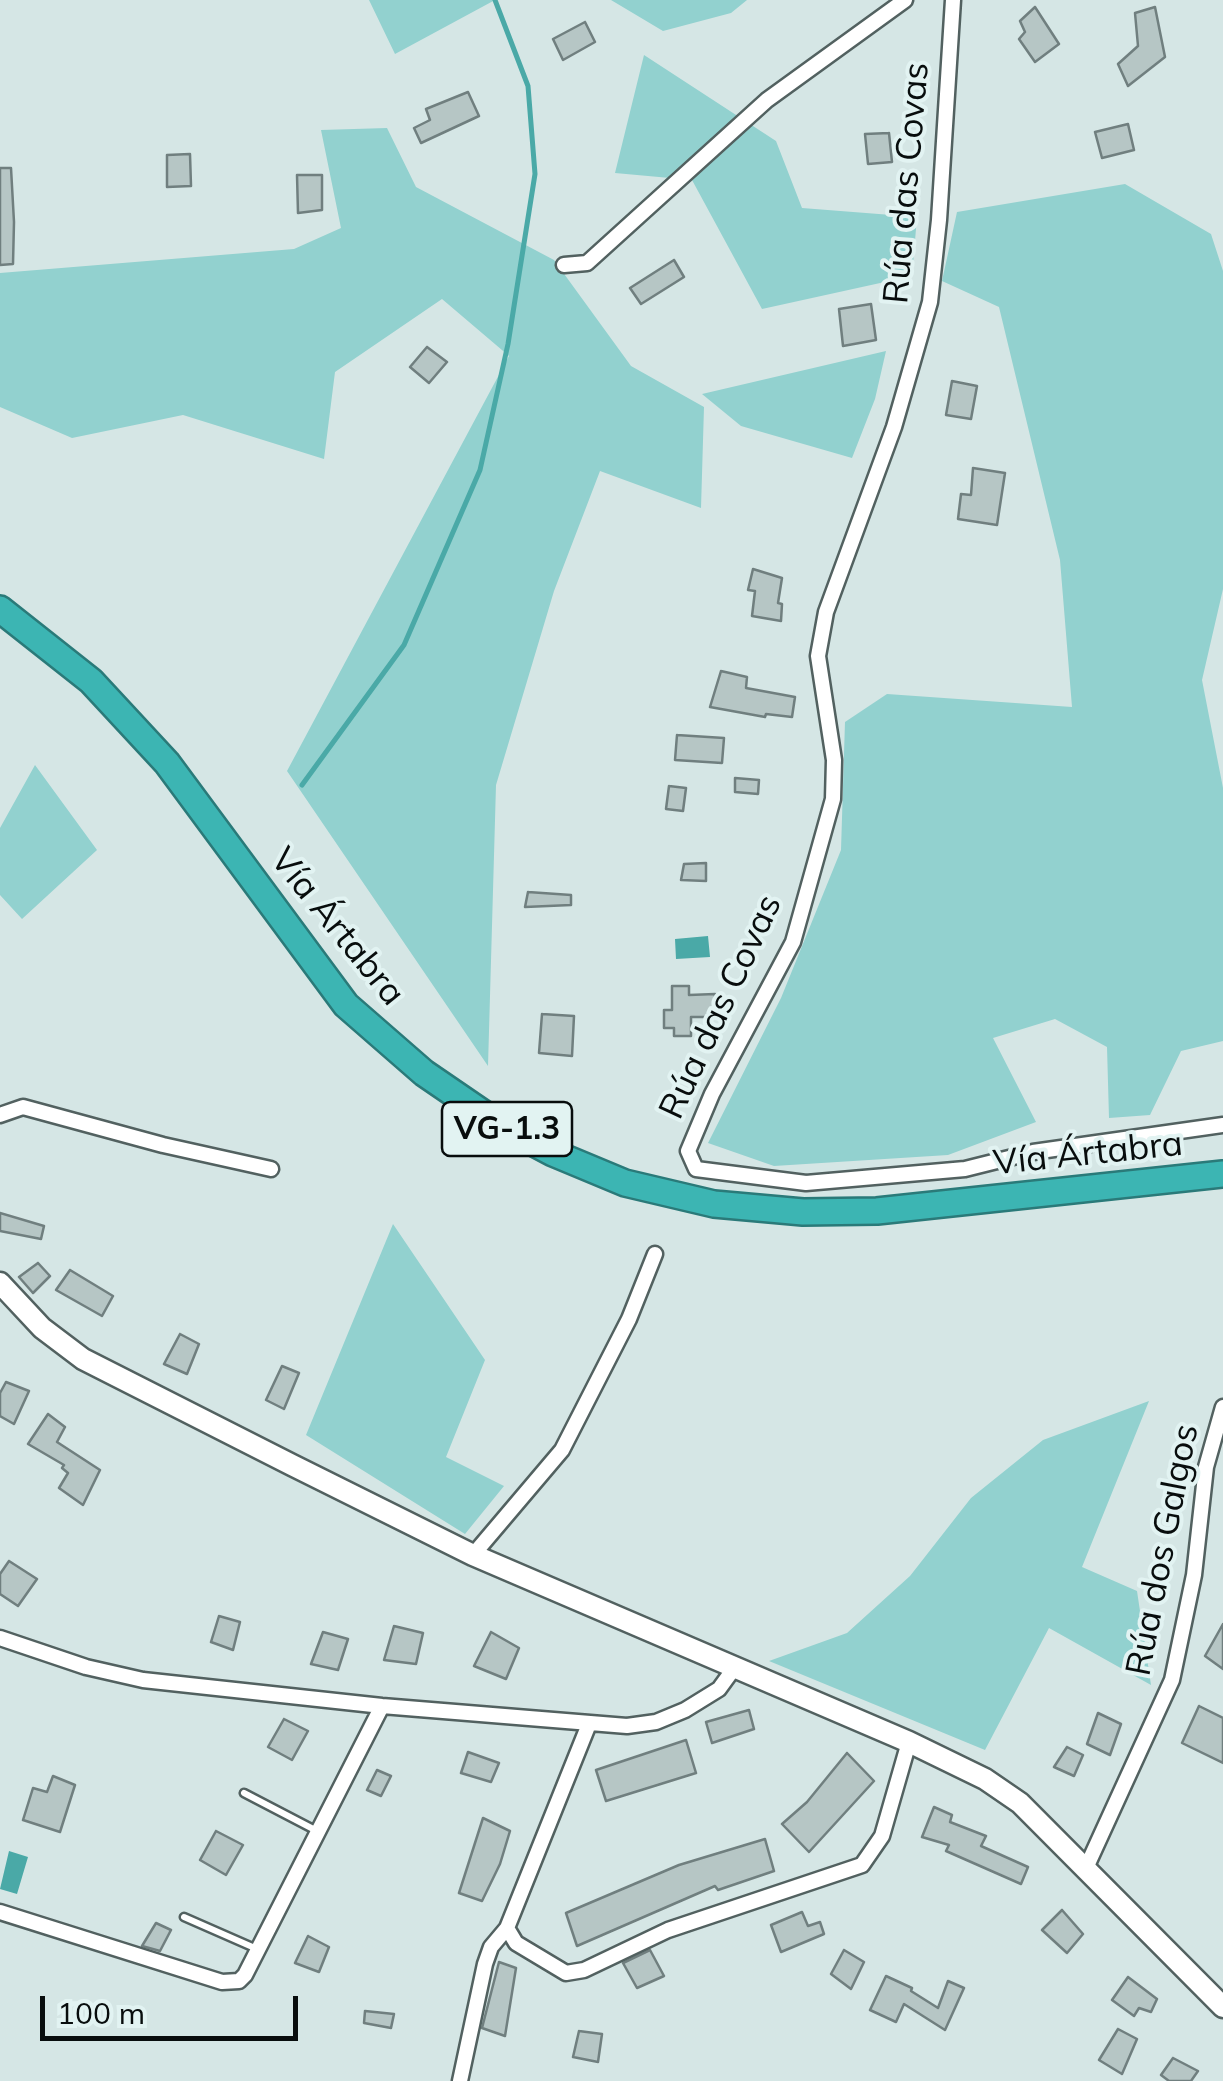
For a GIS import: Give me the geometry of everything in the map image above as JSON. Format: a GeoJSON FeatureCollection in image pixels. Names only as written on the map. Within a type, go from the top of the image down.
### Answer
{"type":"FeatureCollection","features":[{"type":"Feature","properties":{"kind":"highway","name":"Vía Ártabra"},"geometry":{"type":"LineString","coordinates":[[0,609],[92,681],[167,764],[346,1005],[424,1073],[553,1154],[625,1182],[714,1204],[802,1212],[878,1211],[1223,1174]]}},
{"type":"Feature","properties":{"kind":"street"},"geometry":{"type":"LineString","coordinates":[[564,265],[586,263],[767,100],[905,0]]}},
{"type":"Feature","properties":{"kind":"street","name":"Rúa das Covas"},"geometry":{"type":"LineString","coordinates":[[953,0],[930,302],[894,427],[826,612],[818,656],[834,760],[833,799],[793,942],[712,1094],[688,1150],[696,1169],[806,1183],[965,1170],[1034,1152],[1223,1125]]}},
{"type":"Feature","properties":{"kind":"street"},"geometry":{"type":"LineString","coordinates":[[0,1115],[23,1107],[162,1145],[271,1169]]}},
{"type":"Feature","properties":{"kind":"street"},"geometry":{"type":"LineString","coordinates":[[473,1554],[562,1450],[629,1319],[655,1254]]}},
{"type":"Feature","properties":{"kind":"street"},"geometry":{"type":"LineString","coordinates":[[0,1283],[42,1328],[83,1359],[473,1554],[985,1778],[1086,1868],[1223,2007]]}},
{"type":"Feature","properties":{"kind":"street","name":"Rúa dos Galgos"},"geometry":{"type":"LineString","coordinates":[[1086,1868],[1172,1680],[1194,1575],[1206,1467],[1223,1407]]}},
{"type":"Feature","properties":{"kind":"street"},"geometry":{"type":"LineString","coordinates":[[0,1638],[86,1668],[143,1680],[589,1724],[641,1724],[686,1710],[719,1688],[735,1667]]}},
{"type":"Feature","properties":{"kind":"street"},"geometry":{"type":"LineString","coordinates":[[0,1912],[231,1983],[245,1975],[382,1706]]}},
{"type":"Feature","properties":{"kind":"street"},"geometry":{"type":"LineString","coordinates":[[460,2081],[484,1964],[491,1947],[507,1928],[589,1724]]}},
{"type":"Feature","properties":{"kind":"street"},"geometry":{"type":"LineString","coordinates":[[507,1928],[516,1943],[544,1962],[558,1971],[574,1973],[668,1930],[855,1869],[868,1858],[882,1836],[908,1742]]}},
{"type":"Feature","properties":{"kind":"lane"},"geometry":{"type":"LineString","coordinates":[[244,1793],[318,1832]]}},
{"type":"Feature","properties":{"kind":"lane"},"geometry":{"type":"LineString","coordinates":[[184,1917],[258,1949]]}},
{"type":"Feature","properties":{"kind":"shaded area"},"geometry":{"type":"Polygon","coordinates":[[[369,0],[495,0],[395,54],[369,0]]]}},
{"type":"Feature","properties":{"kind":"shaded area"},"geometry":{"type":"Polygon","coordinates":[[[611,0],[747,0],[731,13],[663,31],[611,0]]]}},
{"type":"Feature","properties":{"kind":"shaded area"},"geometry":{"type":"Polygon","coordinates":[[[644,55],[776,141],[802,208],[917,217],[912,276],[762,309],[692,180],[615,173],[644,55]]]}},
{"type":"Feature","properties":{"kind":"shaded area"},"geometry":{"type":"Polygon","coordinates":[[[387,128],[416,187],[554,260],[631,366],[704,407],[701,508],[600,471],[554,591],[496,785],[488,1066],[287,771],[509,356],[442,299],[335,372],[324,459],[183,415],[72,438],[0,407],[0,273],[294,249],[341,228],[321,130],[387,128]]]}},
{"type":"Feature","properties":{"kind":"shaded area"},"geometry":{"type":"Polygon","coordinates":[[[1125,184],[1211,234],[1223,271],[1223,589],[1202,680],[1223,788],[1223,1041],[1181,1051],[1150,1115],[1109,1118],[1107,1047],[1055,1019],[993,1038],[1036,1122],[948,1155],[774,1166],[708,1143],[781,998],[841,850],[845,722],[887,694],[1072,707],[1060,560],[999,307],[942,281],[957,212],[1125,184]]]}},
{"type":"Feature","properties":{"kind":"shaded area"},"geometry":{"type":"Polygon","coordinates":[[[886,351],[875,399],[852,458],[741,426],[702,394],[886,351]]]}},
{"type":"Feature","properties":{"kind":"shaded area"},"geometry":{"type":"Polygon","coordinates":[[[35,765],[97,850],[22,919],[0,895],[0,828],[35,765]]]}},
{"type":"Feature","properties":{"kind":"shaded area"},"geometry":{"type":"Polygon","coordinates":[[[708,936],[710,957],[676,959],[675,939],[708,936]]]}},
{"type":"Feature","properties":{"kind":"shaded area"},"geometry":{"type":"Polygon","coordinates":[[[393,1224],[485,1360],[446,1457],[504,1486],[465,1534],[306,1435],[393,1224]]]}},
{"type":"Feature","properties":{"kind":"shaded area"},"geometry":{"type":"Polygon","coordinates":[[[1149,1401],[1082,1567],[1137,1591],[1151,1685],[1049,1628],[985,1750],[769,1661],[847,1633],[910,1576],[971,1498],[1043,1440],[1149,1401]]]}},
{"type":"Feature","properties":{"kind":"shaded area"},"geometry":{"type":"Polygon","coordinates":[[[9,1851],[28,1857],[17,1894],[0,1889],[9,1851]]]}},
{"type":"Feature","properties":{"kind":"building"},"geometry":{"type":"Polygon","coordinates":[[[1035,7],[1059,44],[1035,62],[1019,39],[1025,32],[1020,21],[1035,7]]]}},
{"type":"Feature","properties":{"kind":"building"},"geometry":{"type":"Polygon","coordinates":[[[1155,7],[1165,57],[1128,86],[1118,64],[1138,46],[1135,13],[1155,7]]]}},
{"type":"Feature","properties":{"kind":"building"},"geometry":{"type":"Polygon","coordinates":[[[585,22],[595,42],[563,60],[553,39],[585,22]]]}},
{"type":"Feature","properties":{"kind":"building"},"geometry":{"type":"Polygon","coordinates":[[[468,92],[479,116],[421,143],[414,128],[430,120],[426,109],[468,92]]]}},
{"type":"Feature","properties":{"kind":"building"},"geometry":{"type":"Polygon","coordinates":[[[1128,124],[1134,150],[1102,158],[1095,132],[1128,124]]]}},
{"type":"Feature","properties":{"kind":"building"},"geometry":{"type":"Polygon","coordinates":[[[889,133],[892,162],[868,164],[865,134],[889,133]]]}},
{"type":"Feature","properties":{"kind":"building"},"geometry":{"type":"Polygon","coordinates":[[[190,154],[191,186],[167,187],[167,155],[190,154]]]}},
{"type":"Feature","properties":{"kind":"building"},"geometry":{"type":"Polygon","coordinates":[[[0,168],[11,168],[14,222],[13,264],[0,265],[0,168]]]}},
{"type":"Feature","properties":{"kind":"building"},"geometry":{"type":"Polygon","coordinates":[[[297,175],[322,175],[322,210],[298,213],[297,175]]]}},
{"type":"Feature","properties":{"kind":"building"},"geometry":{"type":"Polygon","coordinates":[[[674,260],[684,277],[641,304],[630,288],[674,260]]]}},
{"type":"Feature","properties":{"kind":"building"},"geometry":{"type":"Polygon","coordinates":[[[871,304],[876,340],[843,346],[839,309],[871,304]]]}},
{"type":"Feature","properties":{"kind":"building"},"geometry":{"type":"Polygon","coordinates":[[[427,347],[447,362],[429,383],[410,367],[427,347]]]}},
{"type":"Feature","properties":{"kind":"building"},"geometry":{"type":"Polygon","coordinates":[[[952,381],[977,386],[971,419],[946,415],[952,381]]]}},
{"type":"Feature","properties":{"kind":"building"},"geometry":{"type":"Polygon","coordinates":[[[973,468],[1005,473],[997,525],[958,519],[961,494],[971,495],[973,468]]]}},
{"type":"Feature","properties":{"kind":"building"},"geometry":{"type":"Polygon","coordinates":[[[753,569],[782,578],[778,603],[782,604],[781,621],[752,616],[755,591],[748,590],[753,569]]]}},
{"type":"Feature","properties":{"kind":"building"},"geometry":{"type":"Polygon","coordinates":[[[721,671],[747,677],[746,688],[795,697],[792,717],[765,717],[710,707],[721,671]]]}},
{"type":"Feature","properties":{"kind":"building"},"geometry":{"type":"Polygon","coordinates":[[[677,735],[724,738],[722,763],[675,760],[677,735]]]}},
{"type":"Feature","properties":{"kind":"building"},"geometry":{"type":"Polygon","coordinates":[[[735,778],[759,780],[758,794],[735,792],[735,778]]]}},
{"type":"Feature","properties":{"kind":"building"},"geometry":{"type":"Polygon","coordinates":[[[669,786],[686,788],[683,811],[666,809],[669,786]]]}},
{"type":"Feature","properties":{"kind":"building"},"geometry":{"type":"Polygon","coordinates":[[[706,863],[706,881],[681,880],[684,864],[706,863]]]}},
{"type":"Feature","properties":{"kind":"building"},"geometry":{"type":"Polygon","coordinates":[[[528,892],[571,895],[571,905],[525,907],[528,892]]]}},
{"type":"Feature","properties":{"kind":"building"},"geometry":{"type":"Polygon","coordinates":[[[672,986],[689,986],[689,995],[715,994],[714,1017],[691,1017],[691,1036],[674,1036],[674,1028],[664,1028],[664,1010],[672,1010],[672,986]]]}},
{"type":"Feature","properties":{"kind":"building"},"geometry":{"type":"Polygon","coordinates":[[[542,1014],[574,1016],[572,1056],[539,1053],[542,1014]]]}},
{"type":"Feature","properties":{"kind":"building"},"geometry":{"type":"Polygon","coordinates":[[[0,1213],[44,1226],[41,1239],[0,1231],[0,1213]]]}},
{"type":"Feature","properties":{"kind":"building"},"geometry":{"type":"Polygon","coordinates":[[[38,1263],[50,1276],[33,1293],[19,1277],[38,1263]]]}},
{"type":"Feature","properties":{"kind":"building"},"geometry":{"type":"Polygon","coordinates":[[[70,1270],[113,1296],[102,1316],[56,1290],[70,1270]]]}},
{"type":"Feature","properties":{"kind":"building"},"geometry":{"type":"Polygon","coordinates":[[[180,1334],[199,1344],[187,1374],[164,1364],[180,1334]]]}},
{"type":"Feature","properties":{"kind":"building"},"geometry":{"type":"Polygon","coordinates":[[[282,1366],[299,1373],[284,1409],[266,1400],[282,1366]]]}},
{"type":"Feature","properties":{"kind":"building"},"geometry":{"type":"Polygon","coordinates":[[[6,1382],[29,1391],[14,1424],[0,1416],[0,1393],[6,1382]]]}},
{"type":"Feature","properties":{"kind":"building"},"geometry":{"type":"Polygon","coordinates":[[[48,1414],[65,1427],[57,1442],[100,1470],[83,1505],[59,1488],[68,1473],[62,1468],[64,1465],[28,1444],[48,1414]]]}},
{"type":"Feature","properties":{"kind":"building"},"geometry":{"type":"Polygon","coordinates":[[[9,1561],[37,1579],[18,1606],[0,1594],[0,1574],[9,1561]]]}},
{"type":"Feature","properties":{"kind":"building"},"geometry":{"type":"Polygon","coordinates":[[[219,1616],[240,1622],[233,1650],[211,1642],[219,1616]]]}},
{"type":"Feature","properties":{"kind":"building"},"geometry":{"type":"Polygon","coordinates":[[[1223,1624],[1223,1669],[1205,1656],[1223,1624]]]}},
{"type":"Feature","properties":{"kind":"building"},"geometry":{"type":"Polygon","coordinates":[[[394,1626],[423,1633],[416,1664],[384,1660],[394,1626]]]}},
{"type":"Feature","properties":{"kind":"building"},"geometry":{"type":"Polygon","coordinates":[[[323,1632],[348,1639],[338,1670],[311,1664],[323,1632]]]}},
{"type":"Feature","properties":{"kind":"building"},"geometry":{"type":"Polygon","coordinates":[[[491,1632],[519,1648],[506,1679],[474,1666],[491,1632]]]}},
{"type":"Feature","properties":{"kind":"building"},"geometry":{"type":"Polygon","coordinates":[[[1199,1706],[1223,1718],[1223,1763],[1182,1743],[1199,1706]]]}},
{"type":"Feature","properties":{"kind":"building"},"geometry":{"type":"Polygon","coordinates":[[[749,1710],[754,1729],[712,1743],[706,1722],[749,1710]]]}},
{"type":"Feature","properties":{"kind":"building"},"geometry":{"type":"Polygon","coordinates":[[[1098,1713],[1121,1724],[1110,1755],[1087,1744],[1098,1713]]]}},
{"type":"Feature","properties":{"kind":"building"},"geometry":{"type":"Polygon","coordinates":[[[284,1719],[308,1731],[292,1760],[268,1747],[284,1719]]]}},
{"type":"Feature","properties":{"kind":"building"},"geometry":{"type":"Polygon","coordinates":[[[686,1740],[696,1773],[606,1801],[596,1770],[686,1740]]]}},
{"type":"Feature","properties":{"kind":"building"},"geometry":{"type":"Polygon","coordinates":[[[1067,1747],[1083,1755],[1074,1776],[1054,1767],[1067,1747]]]}},
{"type":"Feature","properties":{"kind":"building"},"geometry":{"type":"Polygon","coordinates":[[[468,1752],[499,1763],[491,1782],[461,1773],[468,1752]]]}},
{"type":"Feature","properties":{"kind":"building"},"geometry":{"type":"Polygon","coordinates":[[[847,1753],[874,1781],[809,1852],[782,1824],[807,1802],[847,1753]]]}},
{"type":"Feature","properties":{"kind":"building"},"geometry":{"type":"Polygon","coordinates":[[[377,1770],[391,1776],[381,1796],[367,1790],[377,1770]]]}},
{"type":"Feature","properties":{"kind":"building"},"geometry":{"type":"Polygon","coordinates":[[[53,1776],[75,1785],[60,1832],[23,1820],[33,1788],[47,1792],[53,1776]]]}},
{"type":"Feature","properties":{"kind":"building"},"geometry":{"type":"Polygon","coordinates":[[[934,1807],[952,1815],[950,1822],[986,1836],[981,1846],[1028,1867],[1021,1884],[946,1851],[949,1845],[922,1837],[934,1807]]]}},
{"type":"Feature","properties":{"kind":"building"},"geometry":{"type":"Polygon","coordinates":[[[483,1818],[510,1831],[482,1901],[459,1893],[483,1818]]]}},
{"type":"Feature","properties":{"kind":"building"},"geometry":{"type":"Polygon","coordinates":[[[216,1831],[243,1845],[226,1875],[200,1860],[216,1831]]]}},
{"type":"Feature","properties":{"kind":"building"},"geometry":{"type":"Polygon","coordinates":[[[765,1839],[774,1871],[718,1890],[715,1886],[577,1946],[566,1913],[679,1865],[765,1839]]]}},
{"type":"Feature","properties":{"kind":"building"},"geometry":{"type":"Polygon","coordinates":[[[1062,1910],[1083,1934],[1067,1953],[1042,1930],[1062,1910]]]}},
{"type":"Feature","properties":{"kind":"building"},"geometry":{"type":"Polygon","coordinates":[[[802,1912],[808,1926],[820,1922],[824,1934],[781,1952],[771,1925],[802,1912]]]}},
{"type":"Feature","properties":{"kind":"building"},"geometry":{"type":"Polygon","coordinates":[[[156,1923],[171,1930],[160,1951],[142,1946],[156,1923]]]}},
{"type":"Feature","properties":{"kind":"building"},"geometry":{"type":"Polygon","coordinates":[[[308,1936],[329,1947],[319,1972],[295,1963],[308,1936]]]}},
{"type":"Feature","properties":{"kind":"building"},"geometry":{"type":"Polygon","coordinates":[[[650,1950],[664,1976],[637,1988],[623,1963],[650,1950]]]}},
{"type":"Feature","properties":{"kind":"building"},"geometry":{"type":"Polygon","coordinates":[[[844,1950],[864,1962],[851,1989],[831,1974],[844,1950]]]}},
{"type":"Feature","properties":{"kind":"building"},"geometry":{"type":"Polygon","coordinates":[[[499,1962],[516,1968],[505,2036],[482,2028],[499,1962]]]}},
{"type":"Feature","properties":{"kind":"building"},"geometry":{"type":"Polygon","coordinates":[[[886,1976],[912,1988],[938,2008],[948,1981],[964,1988],[945,2030],[904,2004],[896,2022],[870,2010],[886,1976]]]}},
{"type":"Feature","properties":{"kind":"building"},"geometry":{"type":"Polygon","coordinates":[[[1128,1977],[1157,1999],[1151,2012],[1139,2008],[1134,2016],[1112,2000],[1128,1977]]]}},
{"type":"Feature","properties":{"kind":"building"},"geometry":{"type":"Polygon","coordinates":[[[365,2011],[394,2014],[391,2028],[364,2023],[365,2011]]]}},
{"type":"Feature","properties":{"kind":"building"},"geometry":{"type":"Polygon","coordinates":[[[1118,2029],[1137,2039],[1122,2074],[1099,2060],[1118,2029]]]}},
{"type":"Feature","properties":{"kind":"building"},"geometry":{"type":"Polygon","coordinates":[[[579,2031],[602,2034],[598,2062],[573,2057],[579,2031]]]}},
{"type":"Feature","properties":{"kind":"building"},"geometry":{"type":"Polygon","coordinates":[[[1173,2058],[1198,2071],[1191,2081],[1169,2081],[1161,2075],[1173,2058]]]}},
{"type":"Feature","properties":{"kind":"waterway"},"geometry":{"type":"LineString","coordinates":[[302,785],[404,645],[480,470],[508,344],[535,174],[528,86],[495,0]]}}]}
